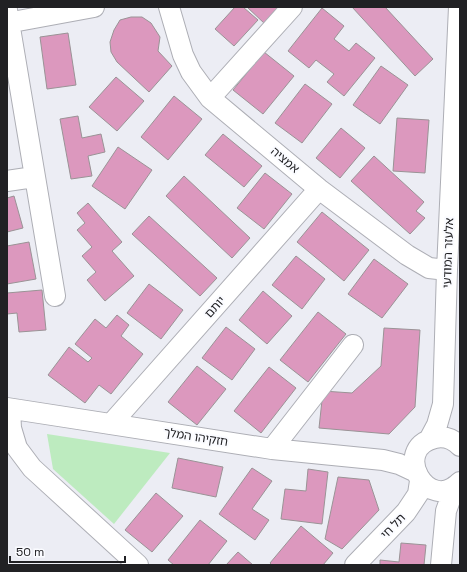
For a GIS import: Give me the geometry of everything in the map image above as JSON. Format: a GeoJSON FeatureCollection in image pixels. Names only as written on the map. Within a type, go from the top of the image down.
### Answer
{"type":"FeatureCollection","features":[{"type":"Feature","properties":{"kind":"street"},"geometry":{"type":"LineString","coordinates":[[55,296],[8,18],[94,7]]}},
{"type":"Feature","properties":{"kind":"street","name":"אמציה"},"geometry":{"type":"LineString","coordinates":[[169,7],[182,55],[191,72],[210,98],[319,189],[420,263],[429,268],[447,270]]}},
{"type":"Feature","properties":{"kind":"street"},"geometry":{"type":"LineString","coordinates":[[210,98],[292,7]]}},
{"type":"Feature","properties":{"kind":"street","name":"אלעזר המודעי"},"geometry":{"type":"LineString","coordinates":[[424,444],[437,425],[443,404],[447,270],[459,7]]}},
{"type":"Feature","properties":{"kind":"street"},"geometry":{"type":"LineString","coordinates":[[7,181],[34,177]]}},
{"type":"Feature","properties":{"kind":"street","name":"יותם"},"geometry":{"type":"LineString","coordinates":[[111,424],[319,189]]}},
{"type":"Feature","properties":{"kind":"street"},"geometry":{"type":"LineString","coordinates":[[272,448],[353,345]]}},
{"type":"Feature","properties":{"kind":"street","name":"אלעזר המודעי"},"geometry":{"type":"LineString","coordinates":[[443,404],[448,426],[458,444]]}},
{"type":"Feature","properties":{"kind":"street"},"geometry":{"type":"LineString","coordinates":[[9,409],[11,428],[17,448],[32,468]]}},
{"type":"Feature","properties":{"kind":"street","name":"חזקיהו המלך"},"geometry":{"type":"LineString","coordinates":[[9,409],[272,448],[383,460],[399,464],[418,476],[427,486],[437,490],[446,490],[457,484]]}},
{"type":"Feature","properties":{"kind":"street"},"geometry":{"type":"LineString","coordinates":[[424,444],[442,437],[458,444]]}},
{"type":"Feature","properties":{"kind":"street","name":"חזקיהו המלך"},"geometry":{"type":"LineString","coordinates":[[383,460],[402,456],[424,444]]}},
{"type":"Feature","properties":{"kind":"street","name":"תל חי"},"geometry":{"type":"LineString","coordinates":[[355,565],[411,506],[418,494],[418,476],[415,459],[424,444]]}},
{"type":"Feature","properties":{"kind":"street"},"geometry":{"type":"LineString","coordinates":[[7,446],[138,565]]}},
{"type":"Feature","properties":{"kind":"street"},"geometry":{"type":"LineString","coordinates":[[441,565],[446,510],[457,484]]}},
{"type":"Feature","properties":{"kind":"green space"},"geometry":{"type":"Polygon","coordinates":[[[47,434],[170,453],[114,524],[53,469],[47,434]]]}},
{"type":"Feature","properties":{"kind":"building"},"geometry":{"type":"Polygon","coordinates":[[[235,7],[243,7],[258,20],[234,46],[215,29],[235,7]]]}},
{"type":"Feature","properties":{"kind":"building"},"geometry":{"type":"Polygon","coordinates":[[[247,7],[281,7],[265,24],[247,7]]]}},
{"type":"Feature","properties":{"kind":"building"},"geometry":{"type":"Polygon","coordinates":[[[352,7],[385,7],[433,59],[415,76],[352,7]]]}},
{"type":"Feature","properties":{"kind":"building"},"geometry":{"type":"Polygon","coordinates":[[[322,8],[344,26],[334,39],[349,51],[356,43],[375,58],[344,96],[327,82],[334,74],[316,60],[309,68],[288,51],[322,8]]]}},
{"type":"Feature","properties":{"kind":"building"},"geometry":{"type":"Polygon","coordinates":[[[131,17],[142,17],[151,23],[160,37],[158,51],[172,66],[149,92],[117,62],[111,52],[110,42],[114,30],[120,20],[131,17]]]}},
{"type":"Feature","properties":{"kind":"building"},"geometry":{"type":"Polygon","coordinates":[[[68,33],[76,85],[47,89],[40,37],[68,33]]]}},
{"type":"Feature","properties":{"kind":"building"},"geometry":{"type":"Polygon","coordinates":[[[264,52],[294,76],[263,114],[233,90],[264,52]]]}},
{"type":"Feature","properties":{"kind":"building"},"geometry":{"type":"Polygon","coordinates":[[[381,66],[408,85],[380,124],[353,105],[381,66]]]}},
{"type":"Feature","properties":{"kind":"building"},"geometry":{"type":"Polygon","coordinates":[[[116,77],[144,101],[117,131],[89,107],[116,77]]]}},
{"type":"Feature","properties":{"kind":"building"},"geometry":{"type":"Polygon","coordinates":[[[305,84],[332,104],[302,143],[275,123],[305,84]]]}},
{"type":"Feature","properties":{"kind":"building"},"geometry":{"type":"Polygon","coordinates":[[[174,96],[202,119],[168,160],[141,137],[174,96]]]}},
{"type":"Feature","properties":{"kind":"building"},"geometry":{"type":"Polygon","coordinates":[[[78,116],[82,138],[101,134],[105,152],[88,156],[92,176],[71,179],[60,119],[78,116]]]}},
{"type":"Feature","properties":{"kind":"building"},"geometry":{"type":"Polygon","coordinates":[[[397,118],[429,120],[425,173],[393,171],[397,118]]]}},
{"type":"Feature","properties":{"kind":"building"},"geometry":{"type":"Polygon","coordinates":[[[341,128],[365,148],[340,178],[316,158],[341,128]]]}},
{"type":"Feature","properties":{"kind":"building"},"geometry":{"type":"Polygon","coordinates":[[[223,134],[262,166],[244,187],[205,155],[223,134]]]}},
{"type":"Feature","properties":{"kind":"building"},"geometry":{"type":"Polygon","coordinates":[[[118,147],[152,170],[125,209],[92,186],[118,147]]]}},
{"type":"Feature","properties":{"kind":"building"},"geometry":{"type":"Polygon","coordinates":[[[374,156],[424,202],[416,211],[425,218],[410,234],[351,181],[374,156]]]}},
{"type":"Feature","properties":{"kind":"building"},"geometry":{"type":"Polygon","coordinates":[[[265,173],[292,194],[264,229],[237,208],[265,173]]]}},
{"type":"Feature","properties":{"kind":"building"},"geometry":{"type":"Polygon","coordinates":[[[184,176],[250,238],[232,258],[166,196],[184,176]]]}},
{"type":"Feature","properties":{"kind":"building"},"geometry":{"type":"Polygon","coordinates":[[[14,196],[23,228],[7,232],[7,198],[14,196]]]}},
{"type":"Feature","properties":{"kind":"building"},"geometry":{"type":"Polygon","coordinates":[[[88,203],[122,242],[112,251],[134,276],[105,301],[87,280],[96,272],[82,256],[92,247],[77,230],[85,223],[77,213],[88,203]]]}},
{"type":"Feature","properties":{"kind":"building"},"geometry":{"type":"Polygon","coordinates":[[[322,212],[369,250],[344,281],[297,242],[322,212]]]}},
{"type":"Feature","properties":{"kind":"building"},"geometry":{"type":"Polygon","coordinates":[[[149,216],[217,278],[200,296],[132,234],[149,216]]]}},
{"type":"Feature","properties":{"kind":"building"},"geometry":{"type":"Polygon","coordinates":[[[29,242],[36,279],[7,284],[7,246],[29,242]]]}},
{"type":"Feature","properties":{"kind":"building"},"geometry":{"type":"Polygon","coordinates":[[[296,256],[325,279],[302,309],[272,285],[296,256]]]}},
{"type":"Feature","properties":{"kind":"building"},"geometry":{"type":"Polygon","coordinates":[[[374,259],[408,284],[382,318],[348,294],[374,259]]]}},
{"type":"Feature","properties":{"kind":"building"},"geometry":{"type":"Polygon","coordinates":[[[149,284],[183,310],[161,339],[127,313],[149,284]]]}},
{"type":"Feature","properties":{"kind":"building"},"geometry":{"type":"Polygon","coordinates":[[[42,290],[46,330],[19,332],[17,313],[7,314],[7,293],[42,290]]]}},
{"type":"Feature","properties":{"kind":"building"},"geometry":{"type":"Polygon","coordinates":[[[263,291],[292,316],[267,344],[239,320],[263,291]]]}},
{"type":"Feature","properties":{"kind":"building"},"geometry":{"type":"Polygon","coordinates":[[[318,312],[346,334],[308,382],[280,360],[318,312]]]}},
{"type":"Feature","properties":{"kind":"building"},"geometry":{"type":"Polygon","coordinates":[[[117,315],[129,325],[121,336],[143,354],[111,394],[99,385],[85,403],[48,375],[69,347],[88,362],[92,358],[75,344],[95,319],[106,328],[117,315]]]}},
{"type":"Feature","properties":{"kind":"building"},"geometry":{"type":"Polygon","coordinates":[[[226,327],[255,349],[232,380],[202,358],[226,327]]]}},
{"type":"Feature","properties":{"kind":"building"},"geometry":{"type":"Polygon","coordinates":[[[384,328],[420,330],[415,407],[389,434],[319,428],[323,391],[352,393],[381,366],[384,328]]]}},
{"type":"Feature","properties":{"kind":"building"},"geometry":{"type":"Polygon","coordinates":[[[197,366],[226,389],[197,425],[168,402],[197,366]]]}},
{"type":"Feature","properties":{"kind":"building"},"geometry":{"type":"Polygon","coordinates":[[[269,367],[296,388],[261,433],[234,411],[269,367]]]}},
{"type":"Feature","properties":{"kind":"building"},"geometry":{"type":"Polygon","coordinates":[[[178,458],[223,467],[216,497],[172,488],[178,458]]]}},
{"type":"Feature","properties":{"kind":"building"},"geometry":{"type":"Polygon","coordinates":[[[252,468],[272,481],[252,509],[269,520],[255,540],[219,514],[252,468]]]}},
{"type":"Feature","properties":{"kind":"building"},"geometry":{"type":"Polygon","coordinates":[[[308,469],[328,472],[322,524],[281,519],[285,489],[306,491],[308,469]]]}},
{"type":"Feature","properties":{"kind":"building"},"geometry":{"type":"Polygon","coordinates":[[[338,477],[369,480],[379,510],[342,549],[325,539],[338,477]]]}},
{"type":"Feature","properties":{"kind":"building"},"geometry":{"type":"Polygon","coordinates":[[[156,493],[183,516],[152,552],[125,530],[156,493]]]}},
{"type":"Feature","properties":{"kind":"building"},"geometry":{"type":"Polygon","coordinates":[[[200,520],[227,541],[208,565],[174,565],[168,560],[200,520]]]}},
{"type":"Feature","properties":{"kind":"building"},"geometry":{"type":"Polygon","coordinates":[[[301,526],[333,553],[323,565],[272,565],[270,563],[301,526]]]}},
{"type":"Feature","properties":{"kind":"building"},"geometry":{"type":"Polygon","coordinates":[[[401,543],[426,545],[424,565],[380,565],[380,560],[399,562],[401,543]]]}},
{"type":"Feature","properties":{"kind":"building"},"geometry":{"type":"Polygon","coordinates":[[[238,552],[253,565],[226,565],[238,552]]]}}]}
